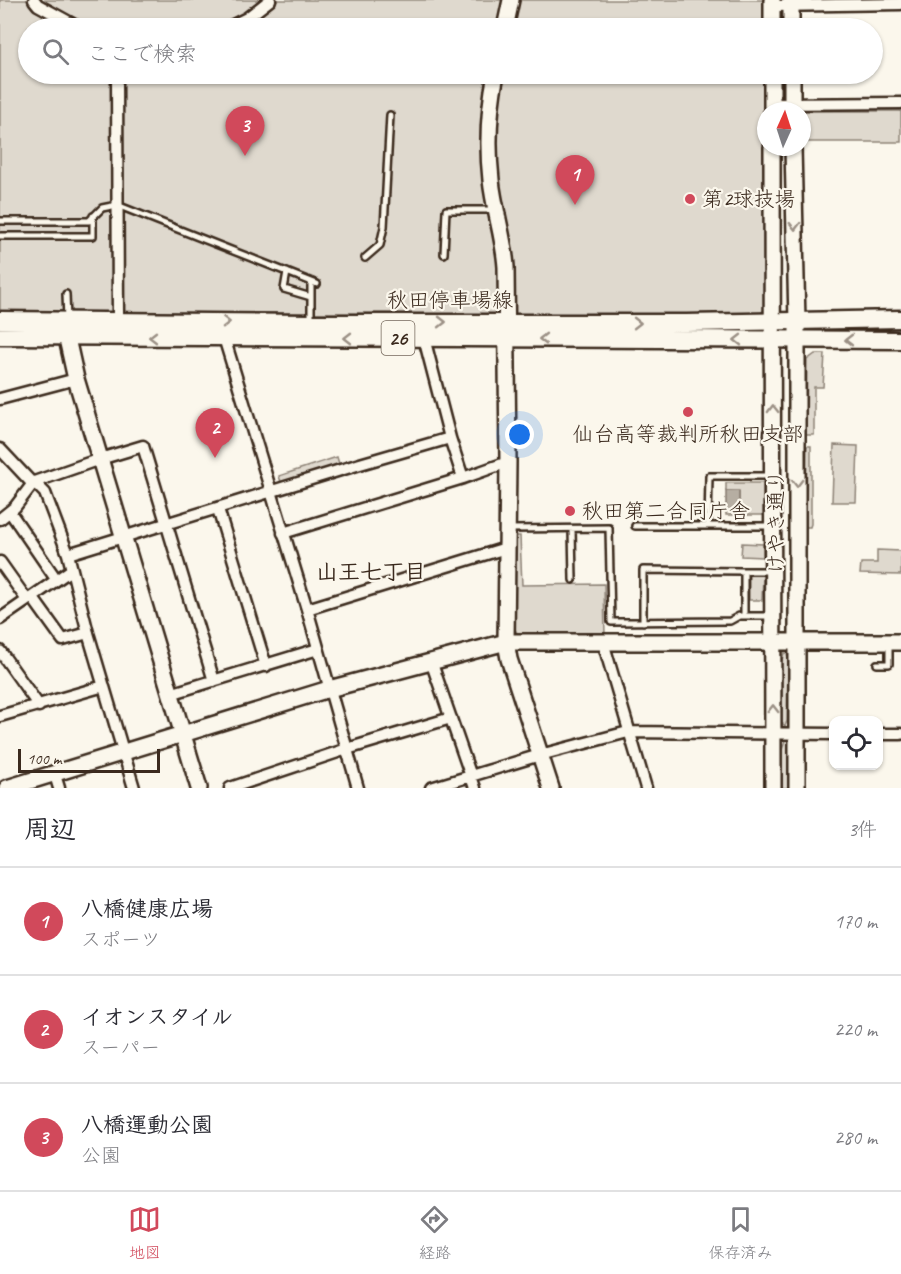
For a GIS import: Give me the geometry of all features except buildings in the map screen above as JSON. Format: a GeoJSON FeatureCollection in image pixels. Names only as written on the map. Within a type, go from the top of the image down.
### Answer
{"type":"FeatureCollection","features":[{"type":"Feature","properties":{"kind":"main road","name":"秋田停車場線"},"geometry":{"type":"LineString","coordinates":[[0,320],[68,329],[227,338],[424,338],[508,330],[899,319]]}},
{"type":"Feature","properties":{"kind":"main road","name":"秋田停車場線"},"geometry":{"type":"LineString","coordinates":[[0,336],[118,321],[311,323],[772,340],[901,340]]}},
{"type":"Feature","properties":{"kind":"street"},"geometry":{"type":"LineString","coordinates":[[34,0],[38,5],[62,18]]}},
{"type":"Feature","properties":{"kind":"street"},"geometry":{"type":"LineString","coordinates":[[247,18],[270,0]]}},
{"type":"Feature","properties":{"kind":"street"},"geometry":{"type":"LineString","coordinates":[[507,18],[511,0]]}},
{"type":"Feature","properties":{"kind":"street"},"geometry":{"type":"LineString","coordinates":[[772,3],[901,4]]}},
{"type":"Feature","properties":{"kind":"street"},"geometry":{"type":"LineString","coordinates":[[791,3],[792,18]]}},
{"type":"Feature","properties":{"kind":"street"},"geometry":{"type":"LineString","coordinates":[[117,84],[118,321]]}},
{"type":"Feature","properties":{"kind":"street"},"geometry":{"type":"LineString","coordinates":[[494,84],[489,131],[491,181],[505,250],[508,330],[506,642],[508,659],[551,788]]}},
{"type":"Feature","properties":{"kind":"street"},"geometry":{"type":"LineString","coordinates":[[772,84],[772,102]]}},
{"type":"Feature","properties":{"kind":"street"},"geometry":{"type":"LineString","coordinates":[[792,84],[792,102]]}},
{"type":"Feature","properties":{"kind":"street"},"geometry":{"type":"LineString","coordinates":[[811,107],[901,103]]}},
{"type":"Feature","properties":{"kind":"street"},"geometry":{"type":"LineString","coordinates":[[772,156],[773,322]]}},
{"type":"Feature","properties":{"kind":"street","name":"けやき通り"},"geometry":{"type":"LineString","coordinates":[[793,156],[797,322],[797,788]]}},
{"type":"Feature","properties":{"kind":"street","name":"けやき通り"},"geometry":{"type":"LineString","coordinates":[[773,322],[773,788]]}},
{"type":"Feature","properties":{"kind":"street"},"geometry":{"type":"LineString","coordinates":[[68,329],[76,379],[199,788]]}},
{"type":"Feature","properties":{"kind":"street"},"geometry":{"type":"LineString","coordinates":[[227,338],[226,344],[307,609],[358,788]]}},
{"type":"Feature","properties":{"kind":"street"},"geometry":{"type":"LineString","coordinates":[[424,338],[463,478]]}},
{"type":"Feature","properties":{"kind":"street"},"geometry":{"type":"LineString","coordinates":[[0,399],[76,379]]}},
{"type":"Feature","properties":{"kind":"street"},"geometry":{"type":"LineString","coordinates":[[68,554],[450,438]]}},
{"type":"Feature","properties":{"kind":"street"},"geometry":{"type":"LineString","coordinates":[[0,519],[10,512],[34,482],[143,446],[214,681]]}},
{"type":"Feature","properties":{"kind":"street"},"geometry":{"type":"LineString","coordinates":[[0,449],[30,481],[45,493],[68,554],[88,633],[134,788]]}},
{"type":"Feature","properties":{"kind":"street"},"geometry":{"type":"LineString","coordinates":[[283,533],[508,462]]}},
{"type":"Feature","properties":{"kind":"street"},"geometry":{"type":"LineString","coordinates":[[218,509],[266,666]]}},
{"type":"Feature","properties":{"kind":"street"},"geometry":{"type":"LineString","coordinates":[[10,512],[56,579]]}},
{"type":"Feature","properties":{"kind":"street"},"geometry":{"type":"LineString","coordinates":[[307,609],[506,548]]}},
{"type":"Feature","properties":{"kind":"street"},"geometry":{"type":"LineString","coordinates":[[0,562],[63,640],[88,633]]}},
{"type":"Feature","properties":{"kind":"street"},"geometry":{"type":"LineString","coordinates":[[0,619],[71,570]]}},
{"type":"Feature","properties":{"kind":"street"},"geometry":{"type":"LineString","coordinates":[[7,788],[57,781],[124,752],[181,733],[329,689],[506,642],[895,642]]}},
{"type":"Feature","properties":{"kind":"street"},"geometry":{"type":"LineString","coordinates":[[603,642],[646,788]]}},
{"type":"Feature","properties":{"kind":"street"},"geometry":{"type":"LineString","coordinates":[[170,694],[318,649]]}},
{"type":"Feature","properties":{"kind":"street"},"geometry":{"type":"LineString","coordinates":[[0,651],[39,706]]}},
{"type":"Feature","properties":{"kind":"street"},"geometry":{"type":"LineString","coordinates":[[431,661],[475,788]]}},
{"type":"Feature","properties":{"kind":"street"},"geometry":{"type":"LineString","coordinates":[[0,716],[104,686]]}},
{"type":"Feature","properties":{"kind":"street"},"geometry":{"type":"LineString","coordinates":[[230,788],[347,749],[451,718]]}},
{"type":"Feature","properties":{"kind":"street"},"geometry":{"type":"LineString","coordinates":[[431,788],[540,755],[628,732],[829,734]]}},
{"type":"Feature","properties":{"kind":"street"},"geometry":{"type":"LineString","coordinates":[[883,734],[901,734]]}},
{"type":"Feature","properties":{"kind":"lane"},"geometry":{"type":"LineString","coordinates":[[365,258],[380,245],[384,227],[390,115]]}},
{"type":"Feature","properties":{"kind":"lane"},"geometry":{"type":"LineString","coordinates":[[0,221],[89,221],[102,208],[117,205],[314,283],[311,297],[311,323]]}},
{"type":"Feature","properties":{"kind":"lane"},"geometry":{"type":"LineString","coordinates":[[444,254],[446,210],[497,210]]}},
{"type":"Feature","properties":{"kind":"lane"},"geometry":{"type":"LineString","coordinates":[[0,236],[93,236],[93,216]]}},
{"type":"Feature","properties":{"kind":"lane"},"geometry":{"type":"LineString","coordinates":[[287,272],[284,289],[311,297]]}},
{"type":"Feature","properties":{"kind":"lane"},"geometry":{"type":"LineString","coordinates":[[66,294],[68,329]]}},
{"type":"Feature","properties":{"kind":"lane"},"geometry":{"type":"LineString","coordinates":[[708,526],[709,476],[774,476]]}},
{"type":"Feature","properties":{"kind":"lane"},"geometry":{"type":"LineString","coordinates":[[634,526],[774,526]]}},
{"type":"Feature","properties":{"kind":"lane"},"geometry":{"type":"LineString","coordinates":[[572,528],[573,580]]}},
{"type":"Feature","properties":{"kind":"lane"},"geometry":{"type":"LineString","coordinates":[[507,529],[609,528],[611,622],[730,621],[744,616],[773,616]]}},
{"type":"Feature","properties":{"kind":"lane"},"geometry":{"type":"LineString","coordinates":[[643,622],[643,570],[773,571]]}},
{"type":"Feature","properties":{"kind":"lane"},"geometry":{"type":"LineString","coordinates":[[744,572],[744,616]]}},
{"type":"Feature","properties":{"kind":"lane"},"geometry":{"type":"LineString","coordinates":[[877,664],[889,664],[895,642]]}},
{"type":"Feature","properties":{"kind":"shaded area"},"geometry":{"type":"Polygon","coordinates":[[[0,0],[767,0],[767,18],[18,18],[18,84],[767,84],[767,102],[757,102],[757,156],[767,156],[767,307],[755,315],[0,312],[0,0]]]}},
{"type":"Feature","properties":{"kind":"shaded area"},"geometry":{"type":"Polygon","coordinates":[[[811,111],[901,111],[901,142],[811,142],[811,111]]]}},
{"type":"Feature","properties":{"kind":"shaded area"},"geometry":{"type":"Polygon","coordinates":[[[815,354],[825,354],[823,387],[814,387],[814,435],[806,435],[807,360],[815,354]]]}},
{"type":"Feature","properties":{"kind":"shaded area"},"geometry":{"type":"Polygon","coordinates":[[[834,445],[858,446],[856,502],[832,502],[834,445]]]}},
{"type":"Feature","properties":{"kind":"shaded area"},"geometry":{"type":"Polygon","coordinates":[[[807,446],[811,446],[810,527],[806,527],[807,446]]]}},
{"type":"Feature","properties":{"kind":"shaded area"},"geometry":{"type":"Polygon","coordinates":[[[337,457],[340,467],[282,485],[279,476],[337,457]]]}},
{"type":"Feature","properties":{"kind":"shaded area"},"geometry":{"type":"Polygon","coordinates":[[[726,483],[763,483],[763,515],[726,515],[726,511],[739,511],[739,492],[726,491],[726,483]]]}},
{"type":"Feature","properties":{"kind":"shaded area"},"geometry":{"type":"Polygon","coordinates":[[[726,491],[739,491],[739,511],[726,511],[726,491]]]}},
{"type":"Feature","properties":{"kind":"shaded area"},"geometry":{"type":"Polygon","coordinates":[[[512,536],[520,536],[522,585],[604,584],[605,638],[528,636],[517,633],[513,625],[512,536]]]}},
{"type":"Feature","properties":{"kind":"shaded area"},"geometry":{"type":"Polygon","coordinates":[[[742,543],[763,544],[763,557],[741,556],[742,543]]]}},
{"type":"Feature","properties":{"kind":"shaded area"},"geometry":{"type":"Polygon","coordinates":[[[877,550],[901,551],[901,575],[860,574],[861,563],[877,563],[877,550]]]}},
{"type":"Feature","properties":{"kind":"shaded area"},"geometry":{"type":"Polygon","coordinates":[[[749,573],[763,574],[762,600],[749,600],[749,573]]]}},
{"type":"Feature","properties":{"kind":"shaded area"},"geometry":{"type":"Polygon","coordinates":[[[784,653],[787,653],[788,658],[785,726],[780,721],[781,663],[784,653]]]}},
{"type":"Feature","properties":{"kind":"shaded area"},"geometry":{"type":"Polygon","coordinates":[[[785,740],[788,740],[789,745],[789,788],[781,788],[782,750],[785,740]]]}},
{"type":"Feature","properties":{"kind":"place","name":"八橋運動公園"},"geometry":{"type":"Point","coordinates":[245,156]}},
{"type":"Feature","properties":{"kind":"place","name":"第2球技場"},"geometry":{"type":"Point","coordinates":[690,199]}},
{"type":"Feature","properties":{"kind":"place","name":"八橋健康広場"},"geometry":{"type":"Point","coordinates":[575,205]}},
{"type":"Feature","properties":{"kind":"place","name":"仙台高等裁判所秋田支部"},"geometry":{"type":"Point","coordinates":[688,412]}},
{"type":"Feature","properties":{"kind":"place","name":"イオンスタイル"},"geometry":{"type":"Point","coordinates":[215,458]}},
{"type":"Feature","properties":{"kind":"place","name":"秋田第二合同庁舎"},"geometry":{"type":"Point","coordinates":[570,511]}},
{"type":"Feature","properties":{"kind":"district","name":"山王七丁目"},"geometry":{"type":"Point","coordinates":[371,571]}}]}
